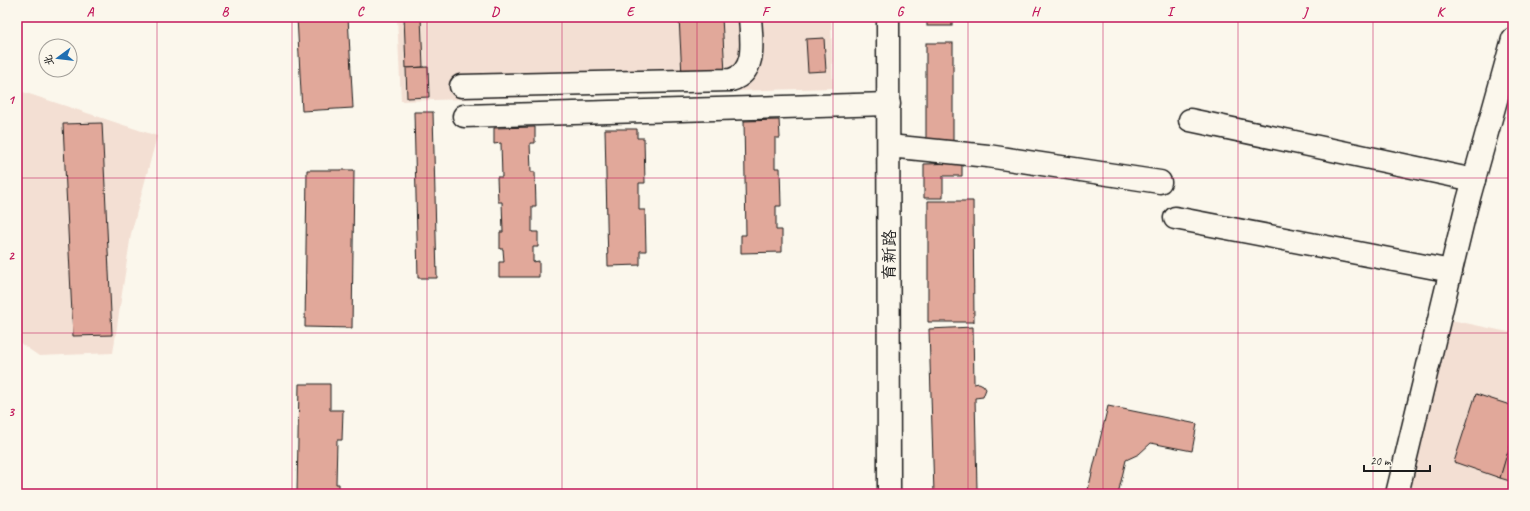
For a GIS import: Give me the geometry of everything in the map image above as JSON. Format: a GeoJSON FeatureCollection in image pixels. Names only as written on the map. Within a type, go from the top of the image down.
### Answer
{"type":"FeatureCollection","features":[{"type":"Feature","properties":{"kind":"street"},"geometry":{"type":"LineString","coordinates":[[461,86],[731,80],[739,78],[751,60],[750,17]]}},
{"type":"Feature","properties":{"kind":"street","name":"育新路"},"geometry":{"type":"LineString","coordinates":[[888,17],[889,494]]}},
{"type":"Feature","properties":{"kind":"street"},"geometry":{"type":"LineString","coordinates":[[1397,494],[1474,180],[1513,39]]}},
{"type":"Feature","properties":{"kind":"street"},"geometry":{"type":"LineString","coordinates":[[464,116],[889,104]]}},
{"type":"Feature","properties":{"kind":"street"},"geometry":{"type":"LineString","coordinates":[[1190,120],[1474,180]]}},
{"type":"Feature","properties":{"kind":"street"},"geometry":{"type":"LineString","coordinates":[[889,146],[988,156],[1160,182]]}},
{"type":"Feature","properties":{"kind":"street"},"geometry":{"type":"LineString","coordinates":[[1175,218],[1451,271]]}},
{"type":"Feature","properties":{"kind":"shaded area"},"geometry":{"type":"Polygon","coordinates":[[[397,17],[831,17],[833,88],[401,101],[397,17]]]}},
{"type":"Feature","properties":{"kind":"shaded area"},"geometry":{"type":"Polygon","coordinates":[[[17,90],[157,136],[131,234],[113,353],[39,356],[17,341],[17,90]]]}},
{"type":"Feature","properties":{"kind":"shaded area"},"geometry":{"type":"Polygon","coordinates":[[[1451,320],[1513,333],[1513,494],[1409,494],[1451,320]]]}},
{"type":"Feature","properties":{"kind":"building"},"geometry":{"type":"Polygon","coordinates":[[[297,17],[348,17],[353,108],[302,111],[297,17]]]}},
{"type":"Feature","properties":{"kind":"building"},"geometry":{"type":"Polygon","coordinates":[[[404,17],[421,17],[423,67],[406,68],[404,17]]]}},
{"type":"Feature","properties":{"kind":"building"},"geometry":{"type":"Polygon","coordinates":[[[679,17],[722,17],[725,74],[682,76],[679,17]]]}},
{"type":"Feature","properties":{"kind":"building"},"geometry":{"type":"Polygon","coordinates":[[[927,17],[952,17],[952,26],[927,26],[927,17]]]}},
{"type":"Feature","properties":{"kind":"building"},"geometry":{"type":"Polygon","coordinates":[[[824,38],[826,71],[808,72],[806,39],[824,38]]]}},
{"type":"Feature","properties":{"kind":"building"},"geometry":{"type":"Polygon","coordinates":[[[926,43],[953,43],[953,143],[926,143],[926,43]]]}},
{"type":"Feature","properties":{"kind":"building"},"geometry":{"type":"Polygon","coordinates":[[[428,67],[429,97],[407,98],[406,68],[428,67]]]}},
{"type":"Feature","properties":{"kind":"building"},"geometry":{"type":"Polygon","coordinates":[[[414,112],[433,112],[437,278],[418,278],[414,112]]]}},
{"type":"Feature","properties":{"kind":"building"},"geometry":{"type":"Polygon","coordinates":[[[779,120],[780,138],[775,138],[775,168],[780,168],[781,206],[776,206],[776,230],[782,230],[782,252],[741,253],[741,235],[746,235],[744,121],[779,120]]]}},
{"type":"Feature","properties":{"kind":"building"},"geometry":{"type":"Polygon","coordinates":[[[102,123],[112,335],[73,336],[63,124],[102,123]]]}},
{"type":"Feature","properties":{"kind":"building"},"geometry":{"type":"Polygon","coordinates":[[[535,127],[535,143],[530,143],[531,172],[535,172],[536,206],[532,206],[532,232],[538,232],[538,247],[533,247],[533,262],[539,261],[539,277],[499,277],[499,262],[504,262],[503,249],[500,249],[500,232],[503,232],[502,202],[498,202],[497,177],[502,177],[501,143],[494,144],[494,128],[535,127]]]}},
{"type":"Feature","properties":{"kind":"building"},"geometry":{"type":"Polygon","coordinates":[[[605,129],[637,129],[637,138],[644,138],[645,183],[639,183],[639,210],[645,210],[646,251],[640,251],[640,265],[608,266],[605,129]]]}},
{"type":"Feature","properties":{"kind":"building"},"geometry":{"type":"Polygon","coordinates":[[[962,163],[962,176],[943,176],[943,198],[924,198],[924,164],[962,163]]]}},
{"type":"Feature","properties":{"kind":"building"},"geometry":{"type":"Polygon","coordinates":[[[307,170],[354,170],[352,328],[305,327],[307,170]]]}},
{"type":"Feature","properties":{"kind":"building"},"geometry":{"type":"Polygon","coordinates":[[[928,201],[973,201],[974,322],[928,322],[928,201]]]}},
{"type":"Feature","properties":{"kind":"building"},"geometry":{"type":"Polygon","coordinates":[[[973,327],[974,384],[979,383],[986,389],[983,397],[975,398],[977,490],[982,491],[985,494],[934,494],[929,329],[973,327]]]}},
{"type":"Feature","properties":{"kind":"building"},"geometry":{"type":"Polygon","coordinates":[[[299,384],[330,384],[330,410],[343,410],[342,440],[337,440],[336,484],[339,484],[339,494],[297,494],[299,384]]]}},
{"type":"Feature","properties":{"kind":"building"},"geometry":{"type":"Polygon","coordinates":[[[1476,394],[1513,406],[1513,437],[1500,478],[1454,462],[1476,394]]]}},
{"type":"Feature","properties":{"kind":"building"},"geometry":{"type":"Polygon","coordinates":[[[1108,406],[1197,424],[1192,451],[1151,443],[1139,454],[1126,460],[1118,494],[1087,494],[1108,406]]]}},
{"type":"Feature","properties":{"kind":"building"},"geometry":{"type":"Polygon","coordinates":[[[1507,454],[1513,456],[1513,482],[1500,478],[1507,454]]]}}]}
